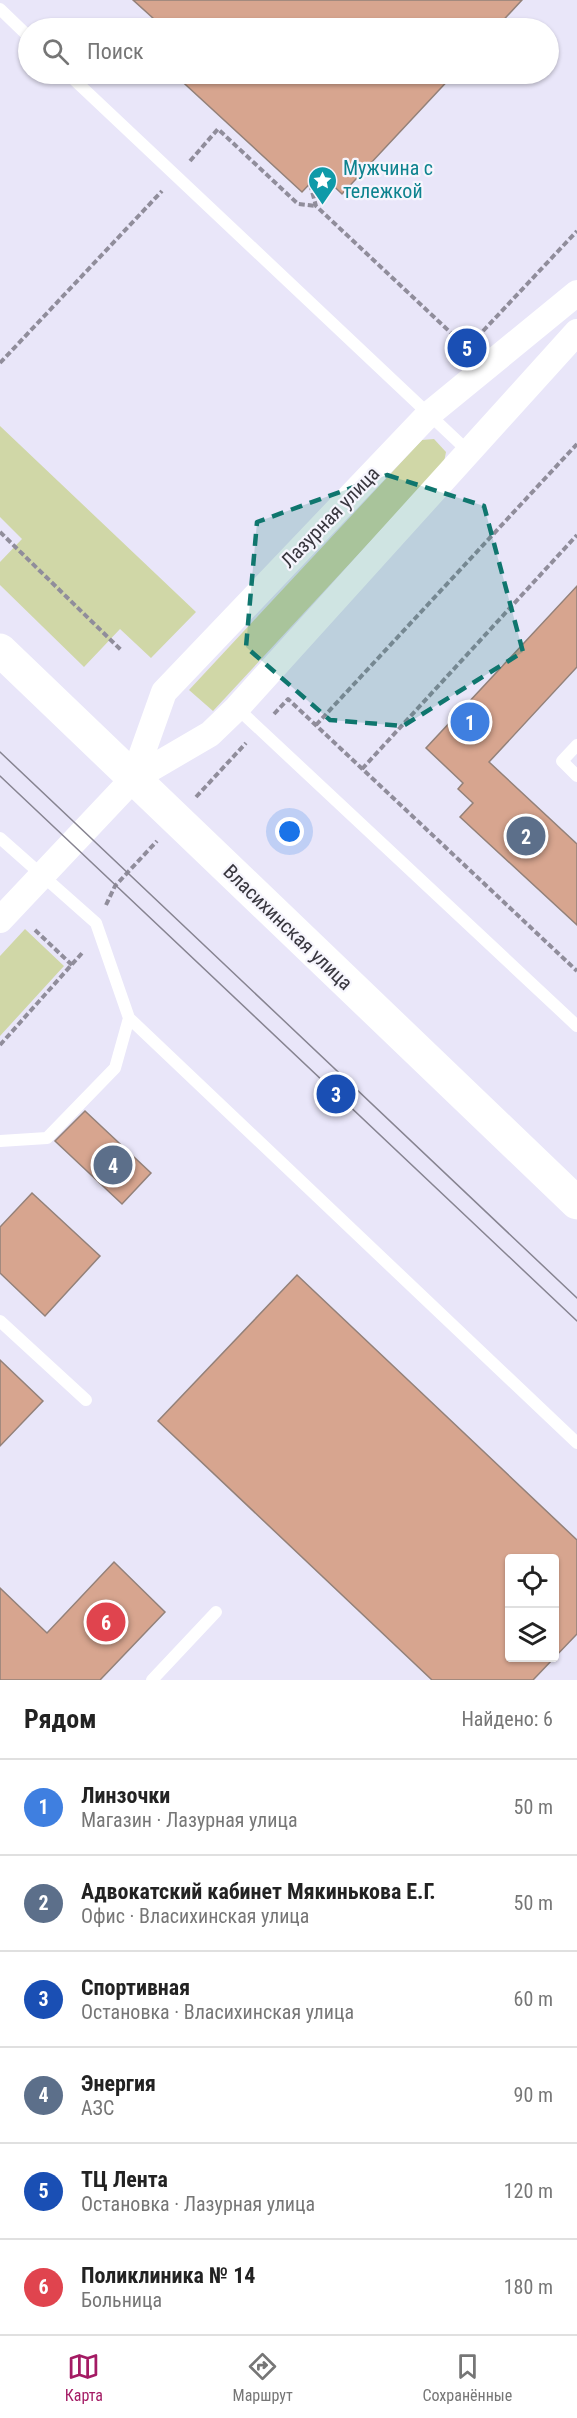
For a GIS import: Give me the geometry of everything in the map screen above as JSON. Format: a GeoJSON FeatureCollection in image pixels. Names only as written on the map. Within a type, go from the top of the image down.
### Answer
{"type":"FeatureCollection","features":[{"type":"Feature","properties":{"kind":"highway","name":"Власихинская улица"},"geometry":{"type":"LineString","coordinates":[[0,650],[577,1203]]}},
{"type":"Feature","properties":{"kind":"street","name":"Лазурная улица"},"geometry":{"type":"LineString","coordinates":[[133,779],[164,692],[428,415],[577,293]]}},
{"type":"Feature","properties":{"kind":"street","name":"Лазурная улица"},"geometry":{"type":"LineString","coordinates":[[0,920],[133,779],[210,734],[237,708],[577,332]]}},
{"type":"Feature","properties":{"kind":"lane"},"geometry":{"type":"LineString","coordinates":[[0,9],[18,26]]}},
{"type":"Feature","properties":{"kind":"lane"},"geometry":{"type":"LineString","coordinates":[[79,84],[470,453]]}},
{"type":"Feature","properties":{"kind":"lane"},"geometry":{"type":"LineString","coordinates":[[237,708],[577,1026]]}},
{"type":"Feature","properties":{"kind":"lane"},"geometry":{"type":"LineString","coordinates":[[577,745],[562,761],[577,776]]}},
{"type":"Feature","properties":{"kind":"lane"},"geometry":{"type":"LineString","coordinates":[[0,838],[96,923],[129,1018],[577,1443]]}},
{"type":"Feature","properties":{"kind":"lane"},"geometry":{"type":"LineString","coordinates":[[0,1141],[47,1138],[115,1068],[129,1018]]}},
{"type":"Feature","properties":{"kind":"lane"},"geometry":{"type":"LineString","coordinates":[[0,1320],[86,1400]]}},
{"type":"Feature","properties":{"kind":"lane"},"geometry":{"type":"LineString","coordinates":[[152,1680],[216,1612]]}},
{"type":"Feature","properties":{"kind":"path"},"geometry":{"type":"LineString","coordinates":[[0,363],[218,129],[298,204],[316,206]]}},
{"type":"Feature","properties":{"kind":"path"},"geometry":{"type":"LineString","coordinates":[[310,184],[316,206],[467,348]]}},
{"type":"Feature","properties":{"kind":"path"},"geometry":{"type":"LineString","coordinates":[[316,725],[577,444]]}},
{"type":"Feature","properties":{"kind":"path"},"geometry":{"type":"LineString","coordinates":[[0,532],[121,650]]}},
{"type":"Feature","properties":{"kind":"path"},"geometry":{"type":"LineString","coordinates":[[362,769],[577,535]]}},
{"type":"Feature","properties":{"kind":"path"},"geometry":{"type":"LineString","coordinates":[[0,1046],[83,954],[115,886],[288,699],[577,971]]}},
{"type":"Feature","properties":{"kind":"path"},"geometry":{"type":"LineString","coordinates":[[35,930],[73,966]]}},
{"type":"Feature","properties":{"kind":"highlighted area"},"geometry":{"type":"Polygon","coordinates":[[[387,475],[484,506],[523,652],[403,726],[330,720],[246,647],[257,522],[387,475]]]}},
{"type":"Feature","properties":{"kind":"green space"},"geometry":{"type":"Polygon","coordinates":[[[0,426],[196,612],[151,658],[120,629],[84,667],[0,585],[0,562],[22,539],[0,517],[0,426]]]}},
{"type":"Feature","properties":{"kind":"green space"},"geometry":{"type":"Polygon","coordinates":[[[434,439],[446,452],[444,462],[213,711],[189,690],[422,440],[434,439]]]}},
{"type":"Feature","properties":{"kind":"green space"},"geometry":{"type":"Polygon","coordinates":[[[25,929],[64,966],[0,1036],[0,956],[25,929]]]}},
{"type":"Feature","properties":{"kind":"building"},"geometry":{"type":"Polygon","coordinates":[[[133,0],[522,0],[505,18],[153,18],[133,0]]]}},
{"type":"Feature","properties":{"kind":"building"},"geometry":{"type":"Polygon","coordinates":[[[185,84],[445,84],[342,194],[320,173],[302,192],[185,84]]]}},
{"type":"Feature","properties":{"kind":"building"},"geometry":{"type":"Polygon","coordinates":[[[577,586],[577,667],[489,762],[577,844],[577,925],[460,817],[473,803],[458,789],[463,783],[426,748],[577,586]]]}},
{"type":"Feature","properties":{"kind":"building"},"geometry":{"type":"Polygon","coordinates":[[[85,1111],[151,1173],[122,1204],[55,1141],[85,1111]]]}},
{"type":"Feature","properties":{"kind":"building"},"geometry":{"type":"Polygon","coordinates":[[[32,1193],[100,1256],[45,1316],[0,1273],[0,1227],[32,1193]]]}},
{"type":"Feature","properties":{"kind":"building"},"geometry":{"type":"Polygon","coordinates":[[[297,1275],[577,1540],[577,1634],[559,1653],[559,1554],[505,1554],[505,1662],[550,1662],[533,1680],[432,1680],[158,1421],[297,1275]]]}},
{"type":"Feature","properties":{"kind":"building"},"geometry":{"type":"Polygon","coordinates":[[[0,1360],[43,1401],[0,1446],[0,1360]]]}},
{"type":"Feature","properties":{"kind":"building"},"geometry":{"type":"Polygon","coordinates":[[[114,1562],[165,1612],[100,1680],[0,1680],[0,1588],[47,1633],[114,1562]]]}},
{"type":"Feature","properties":{"kind":"tram line"},"geometry":{"type":"LineString","coordinates":[[0,752],[577,1298]]}},
{"type":"Feature","properties":{"kind":"tram line"},"geometry":{"type":"LineString","coordinates":[[0,776],[577,1321]]}},
{"type":"Feature","properties":{"kind":"place","name":"Мужчина с тележкой"},"geometry":{"type":"Point","coordinates":[322,206]}},
{"type":"Feature","properties":{"kind":"place","name":"ТЦ Лента"},"geometry":{"type":"Point","coordinates":[467,348]}},
{"type":"Feature","properties":{"kind":"place","name":"Линзочки"},"geometry":{"type":"Point","coordinates":[470,722]}},
{"type":"Feature","properties":{"kind":"place","name":"Адвокатский кабинет Мякинькова Е.Г."},"geometry":{"type":"Point","coordinates":[526,836]}},
{"type":"Feature","properties":{"kind":"place","name":"Спортивная"},"geometry":{"type":"Point","coordinates":[336,1094]}},
{"type":"Feature","properties":{"kind":"place","name":"Энергия"},"geometry":{"type":"Point","coordinates":[113,1165]}},
{"type":"Feature","properties":{"kind":"place","name":"Поликлиника № 14"},"geometry":{"type":"Point","coordinates":[106,1622]}}]}
